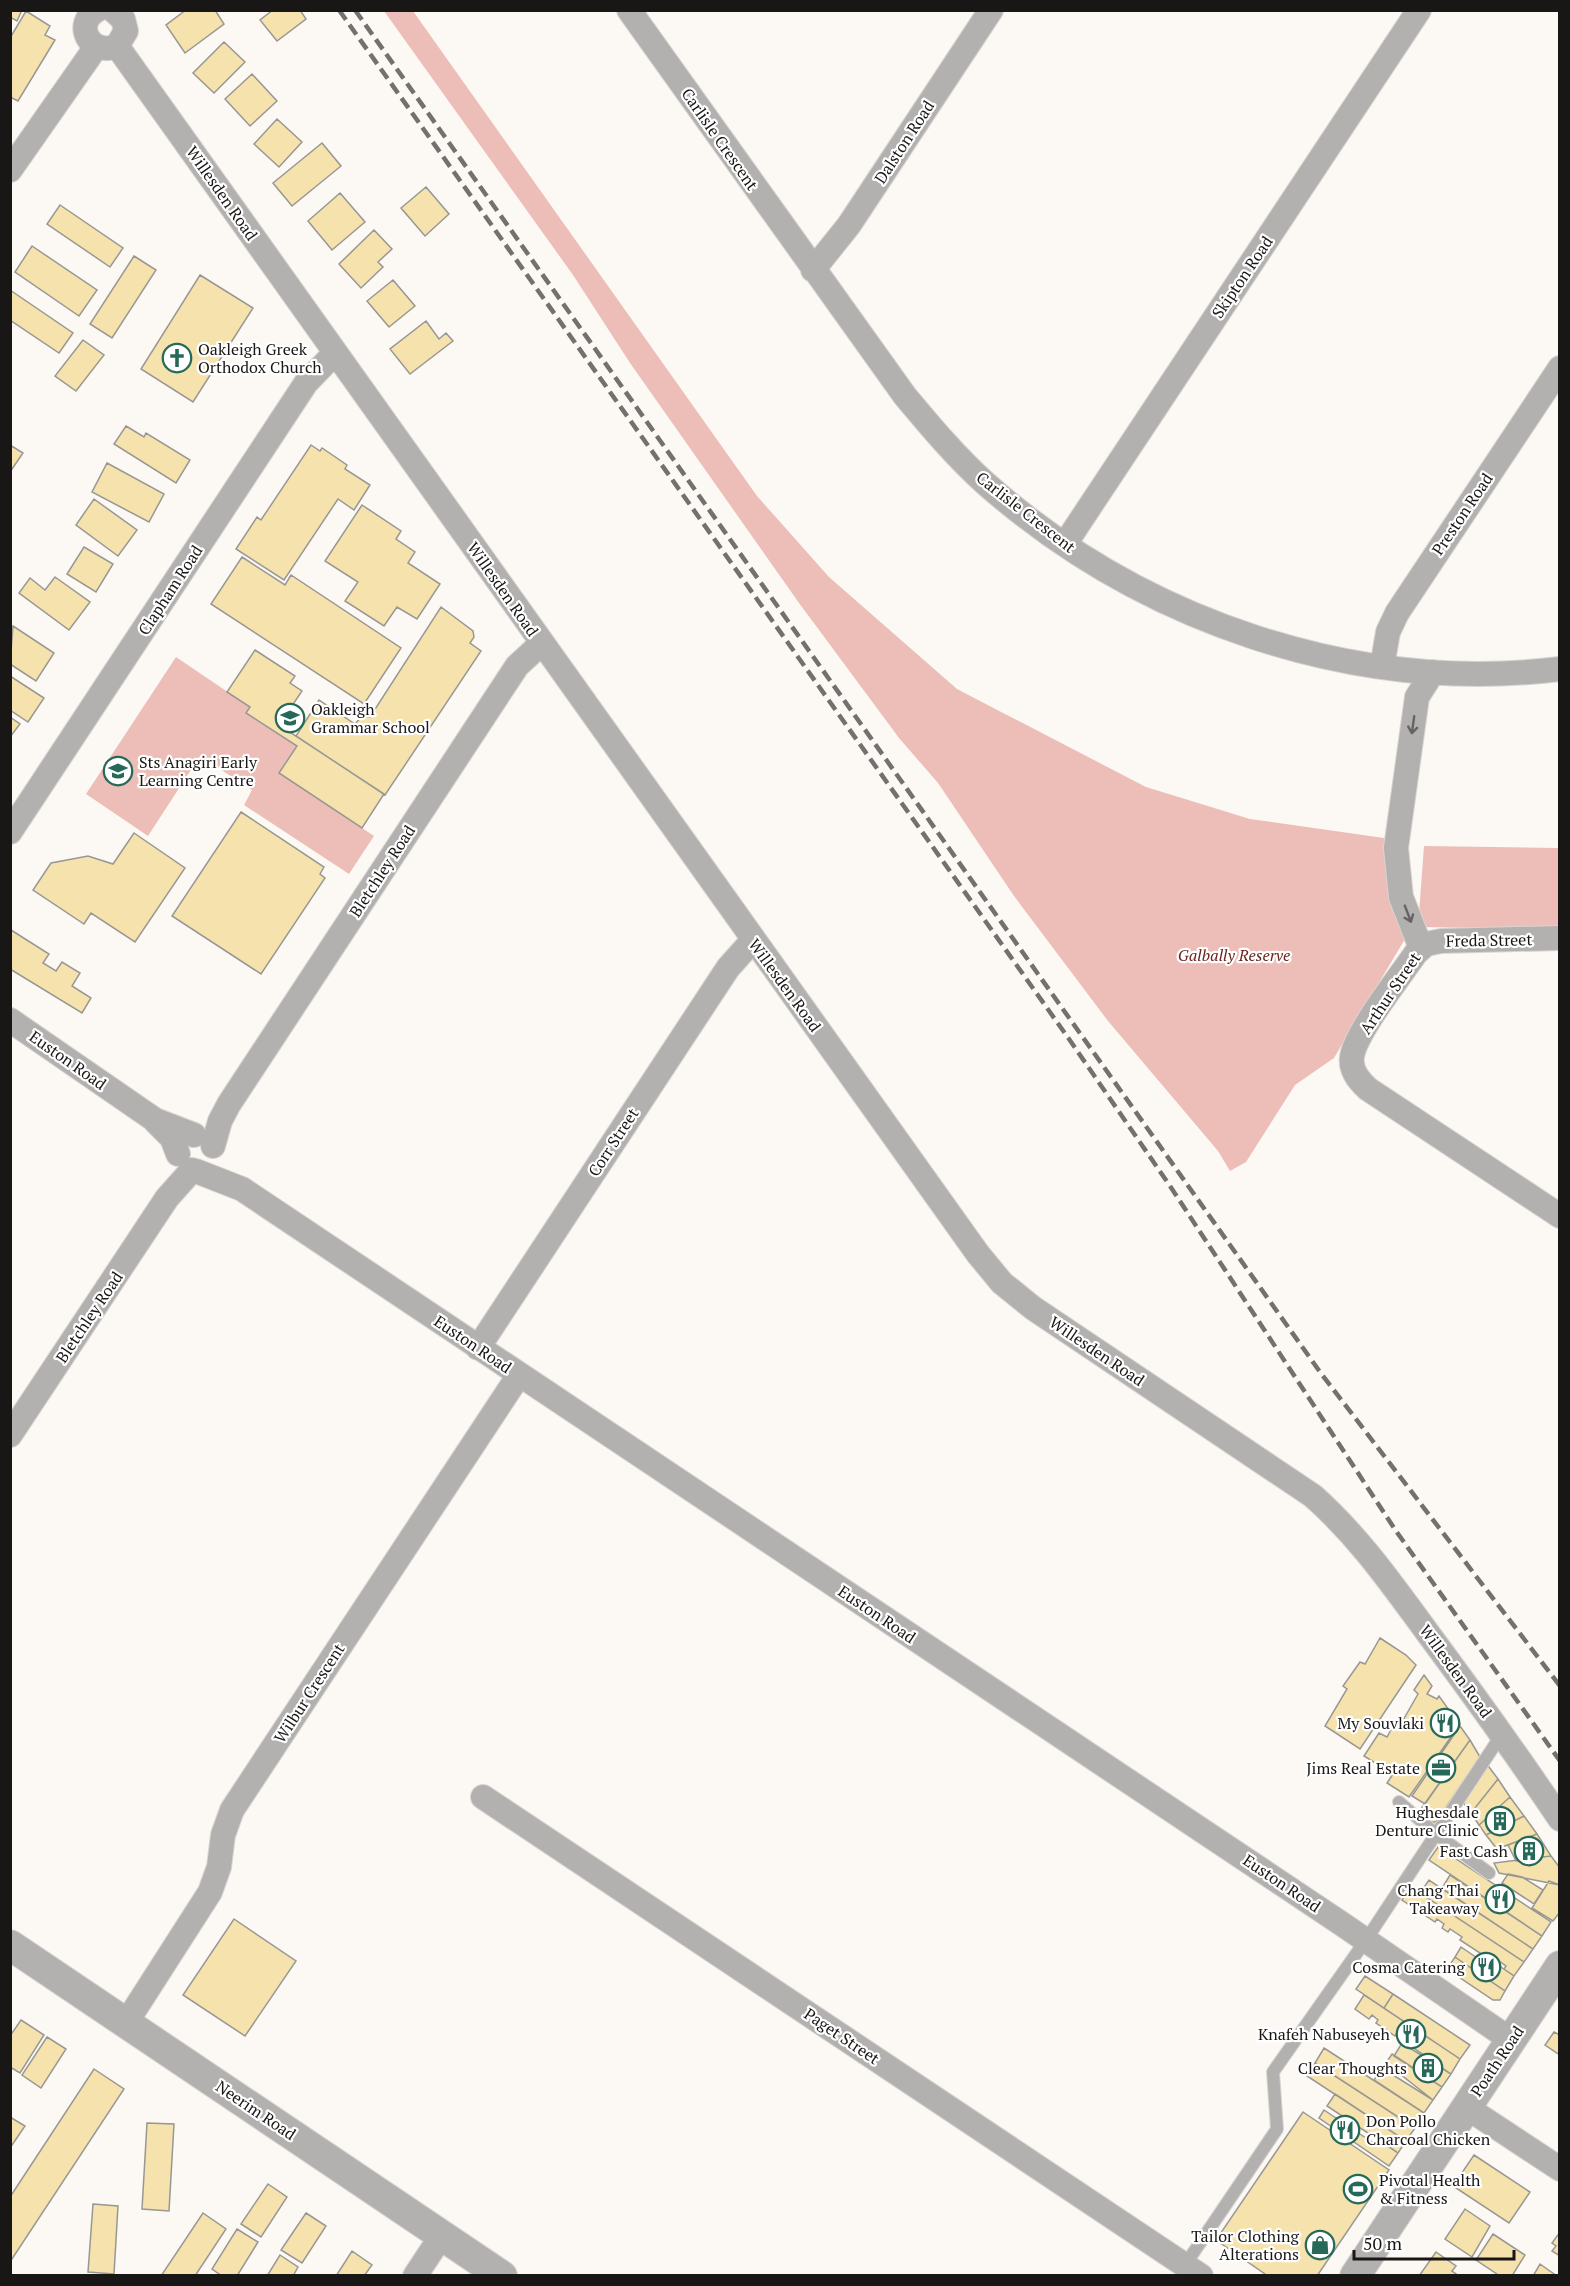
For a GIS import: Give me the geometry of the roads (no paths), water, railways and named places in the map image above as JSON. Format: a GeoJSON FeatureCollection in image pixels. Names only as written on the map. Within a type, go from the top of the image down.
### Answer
{"type":"FeatureCollection","features":[{"type":"Feature","properties":{"kind":"street","name":"Carlisle Crescent"},"geometry":{"type":"LineString","coordinates":[[630,10],[884,369],[948,446],[1008,502],[1065,544],[1122,581],[1203,619],[1310,652],[1382,667],[1434,672],[1527,673],[1560,669]]}},
{"type":"Feature","properties":{"kind":"street","name":"Dalston Road"},"geometry":{"type":"LineString","coordinates":[[813,270],[849,225],[990,10]]}},
{"type":"Feature","properties":{"kind":"street","name":"Skipton Road"},"geometry":{"type":"LineString","coordinates":[[1065,544],[1419,10]]}},
{"type":"Feature","properties":{"kind":"street"},"geometry":{"type":"LineString","coordinates":[[14,159],[106,46],[126,31],[123,19],[106,11],[86,24],[86,36],[106,46]]}},
{"type":"Feature","properties":{"kind":"street","name":"Willesden Road"},"geometry":{"type":"LineString","coordinates":[[106,46],[335,353],[978,1254],[1002,1283],[1033,1308],[1313,1496],[1345,1525],[1374,1558],[1502,1734],[1560,1819]]}},
{"type":"Feature","properties":{"kind":"street","name":"Clapham Road"},"geometry":{"type":"LineString","coordinates":[[10,832],[306,383],[335,353]]}},
{"type":"Feature","properties":{"kind":"street","name":"Preston Road"},"geometry":{"type":"LineString","coordinates":[[1382,667],[1388,632],[1396,613],[1560,368]]}},
{"type":"Feature","properties":{"kind":"street","name":"Bletchley Road"},"geometry":{"type":"LineString","coordinates":[[205,1141],[213,1125],[517,666],[542,643]]}},
{"type":"Feature","properties":{"kind":"street","name":"Arthur Street"},"geometry":{"type":"LineString","coordinates":[[1434,672],[1417,697],[1396,848],[1401,897],[1421,948],[1357,1043],[1352,1057],[1357,1077],[1368,1089],[1560,1216]]}},
{"type":"Feature","properties":{"kind":"street","name":"Freda Street"},"geometry":{"type":"LineString","coordinates":[[1421,948],[1431,942],[1441,941],[1560,938]]}},
{"type":"Feature","properties":{"kind":"street","name":"Corr Street"},"geometry":{"type":"LineString","coordinates":[[478,1348],[728,968],[753,940]]}},
{"type":"Feature","properties":{"kind":"street","name":"Euston Road"},"geometry":{"type":"LineString","coordinates":[[10,1020],[155,1120],[205,1141],[223,1170],[242,1189]]}},
{"type":"Feature","properties":{"kind":"street","name":"Euston Road"},"geometry":{"type":"LineString","coordinates":[[155,1120],[172,1138],[187,1164],[242,1189],[1366,1940],[1511,2040]]}},
{"type":"Feature","properties":{"kind":"street"},"geometry":{"type":"LineString","coordinates":[[205,1141],[210,1164],[187,1164],[181,1143],[205,1141]]}},
{"type":"Feature","properties":{"kind":"street","name":"Bletchley Road"},"geometry":{"type":"LineString","coordinates":[[10,1435],[167,1198],[187,1164]]}},
{"type":"Feature","properties":{"kind":"street","name":"Wilbur Crescent"},"geometry":{"type":"LineString","coordinates":[[126,2023],[210,1893],[219,1867],[223,1835],[232,1810],[519,1375]]}},
{"type":"Feature","properties":{"kind":"street","name":"Paget Street"},"geometry":{"type":"LineString","coordinates":[[483,1797],[1193,2270]]}},
{"type":"Feature","properties":{"kind":"street","name":"Neerim Road"},"geometry":{"type":"LineString","coordinates":[[10,1945],[502,2276]]}},
{"type":"Feature","properties":{"kind":"street","name":"Poath Road"},"geometry":{"type":"LineString","coordinates":[[1355,2276],[1560,1966]]}},
{"type":"Feature","properties":{"kind":"street"},"geometry":{"type":"LineString","coordinates":[[1466,2108],[1560,2169]]}},
{"type":"Feature","properties":{"kind":"street"},"geometry":{"type":"LineString","coordinates":[[415,2276],[442,2235]]}},
{"type":"Feature","properties":{"kind":"lane"},"geometry":{"type":"LineString","coordinates":[[1193,2270],[1277,2129],[1274,2072],[1366,1940],[1502,1734]]}},
{"type":"Feature","properties":{"kind":"lane"},"geometry":{"type":"LineString","coordinates":[[1399,1802],[1436,1834],[1489,1873]]}},
{"type":"Feature","properties":{"kind":"railway"},"geometry":{"type":"LineString","coordinates":[[339,10],[1069,1039],[1170,1186],[1396,1531],[1560,1761]]}},
{"type":"Feature","properties":{"kind":"railway"},"geometry":{"type":"LineString","coordinates":[[355,10],[1320,1372],[1560,1686]]}},
{"type":"Feature","properties":{"kind":"place","name":"Oakleigh Greek Orthodox Church"},"geometry":{"type":"Point","coordinates":[177,358]}},
{"type":"Feature","properties":{"kind":"place","name":"Oakleigh Grammar School"},"geometry":{"type":"Point","coordinates":[290,718]}},
{"type":"Feature","properties":{"kind":"place","name":"Sts Anagiri Early Learning Centre"},"geometry":{"type":"Point","coordinates":[118,771]}},
{"type":"Feature","properties":{"kind":"place","name":"My Souvlaki"},"geometry":{"type":"Point","coordinates":[1445,1723]}},
{"type":"Feature","properties":{"kind":"place","name":"Jims Real Estate"},"geometry":{"type":"Point","coordinates":[1441,1768]}},
{"type":"Feature","properties":{"kind":"place","name":"Hughesdale Denture Clinic"},"geometry":{"type":"Point","coordinates":[1500,1821]}},
{"type":"Feature","properties":{"kind":"place","name":"Fast Cash"},"geometry":{"type":"Point","coordinates":[1529,1851]}},
{"type":"Feature","properties":{"kind":"place","name":"Chang Thai Takeaway"},"geometry":{"type":"Point","coordinates":[1500,1899]}},
{"type":"Feature","properties":{"kind":"place","name":"Cosma Catering"},"geometry":{"type":"Point","coordinates":[1486,1967]}},
{"type":"Feature","properties":{"kind":"place","name":"Knafeh Nabuseyeh"},"geometry":{"type":"Point","coordinates":[1411,2034]}},
{"type":"Feature","properties":{"kind":"place","name":"Clear Thoughts"},"geometry":{"type":"Point","coordinates":[1428,2068]}},
{"type":"Feature","properties":{"kind":"place","name":"Don Pollo Charcoal Chicken"},"geometry":{"type":"Point","coordinates":[1345,2130]}},
{"type":"Feature","properties":{"kind":"place","name":"Pivotal Health & Fitness"},"geometry":{"type":"Point","coordinates":[1358,2189]}},
{"type":"Feature","properties":{"kind":"place","name":"Tailor Clothing Alterations"},"geometry":{"type":"Point","coordinates":[1320,2245]}},
{"type":"Feature","properties":{"kind":"park label","name":"Galbally Reserve"},"geometry":{"type":"Point","coordinates":[1234,955]}}]}
